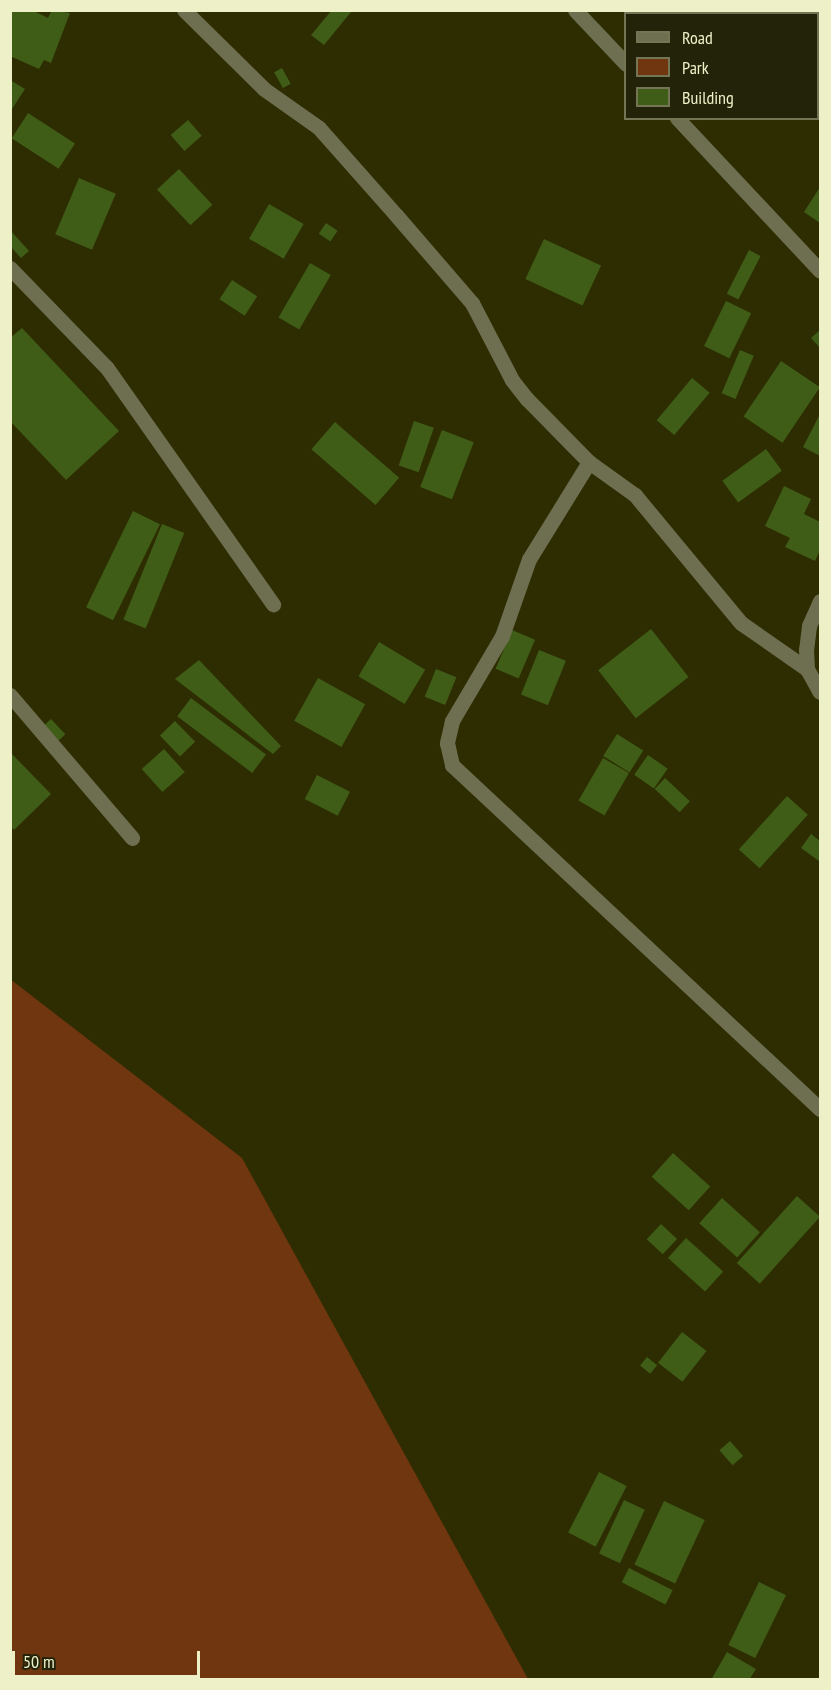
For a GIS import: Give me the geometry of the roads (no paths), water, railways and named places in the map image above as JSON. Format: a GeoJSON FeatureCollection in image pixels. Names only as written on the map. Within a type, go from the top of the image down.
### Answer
{"type":"FeatureCollection","features":[{"type":"Feature","properties":{"kind":"street"},"geometry":{"type":"LineString","coordinates":[[184,10],[264,89],[319,128],[472,303],[512,380],[527,399],[589,462],[635,495],[741,623],[807,669],[820,692]]}},
{"type":"Feature","properties":{"kind":"street"},"geometry":{"type":"LineString","coordinates":[[575,10],[624,62]]}},
{"type":"Feature","properties":{"kind":"street"},"geometry":{"type":"LineString","coordinates":[[679,120],[820,271]]}},
{"type":"Feature","properties":{"kind":"street"},"geometry":{"type":"LineString","coordinates":[[10,268],[107,368],[273,604]]}},
{"type":"Feature","properties":{"kind":"street"},"geometry":{"type":"LineString","coordinates":[[589,462],[529,559],[502,636],[452,722],[447,743],[452,765],[820,1109]]}},
{"type":"Feature","properties":{"kind":"street"},"geometry":{"type":"LineString","coordinates":[[807,669],[809,626],[820,601]]}},
{"type":"Feature","properties":{"kind":"street"},"geometry":{"type":"LineString","coordinates":[[10,695],[132,838]]}}]}
